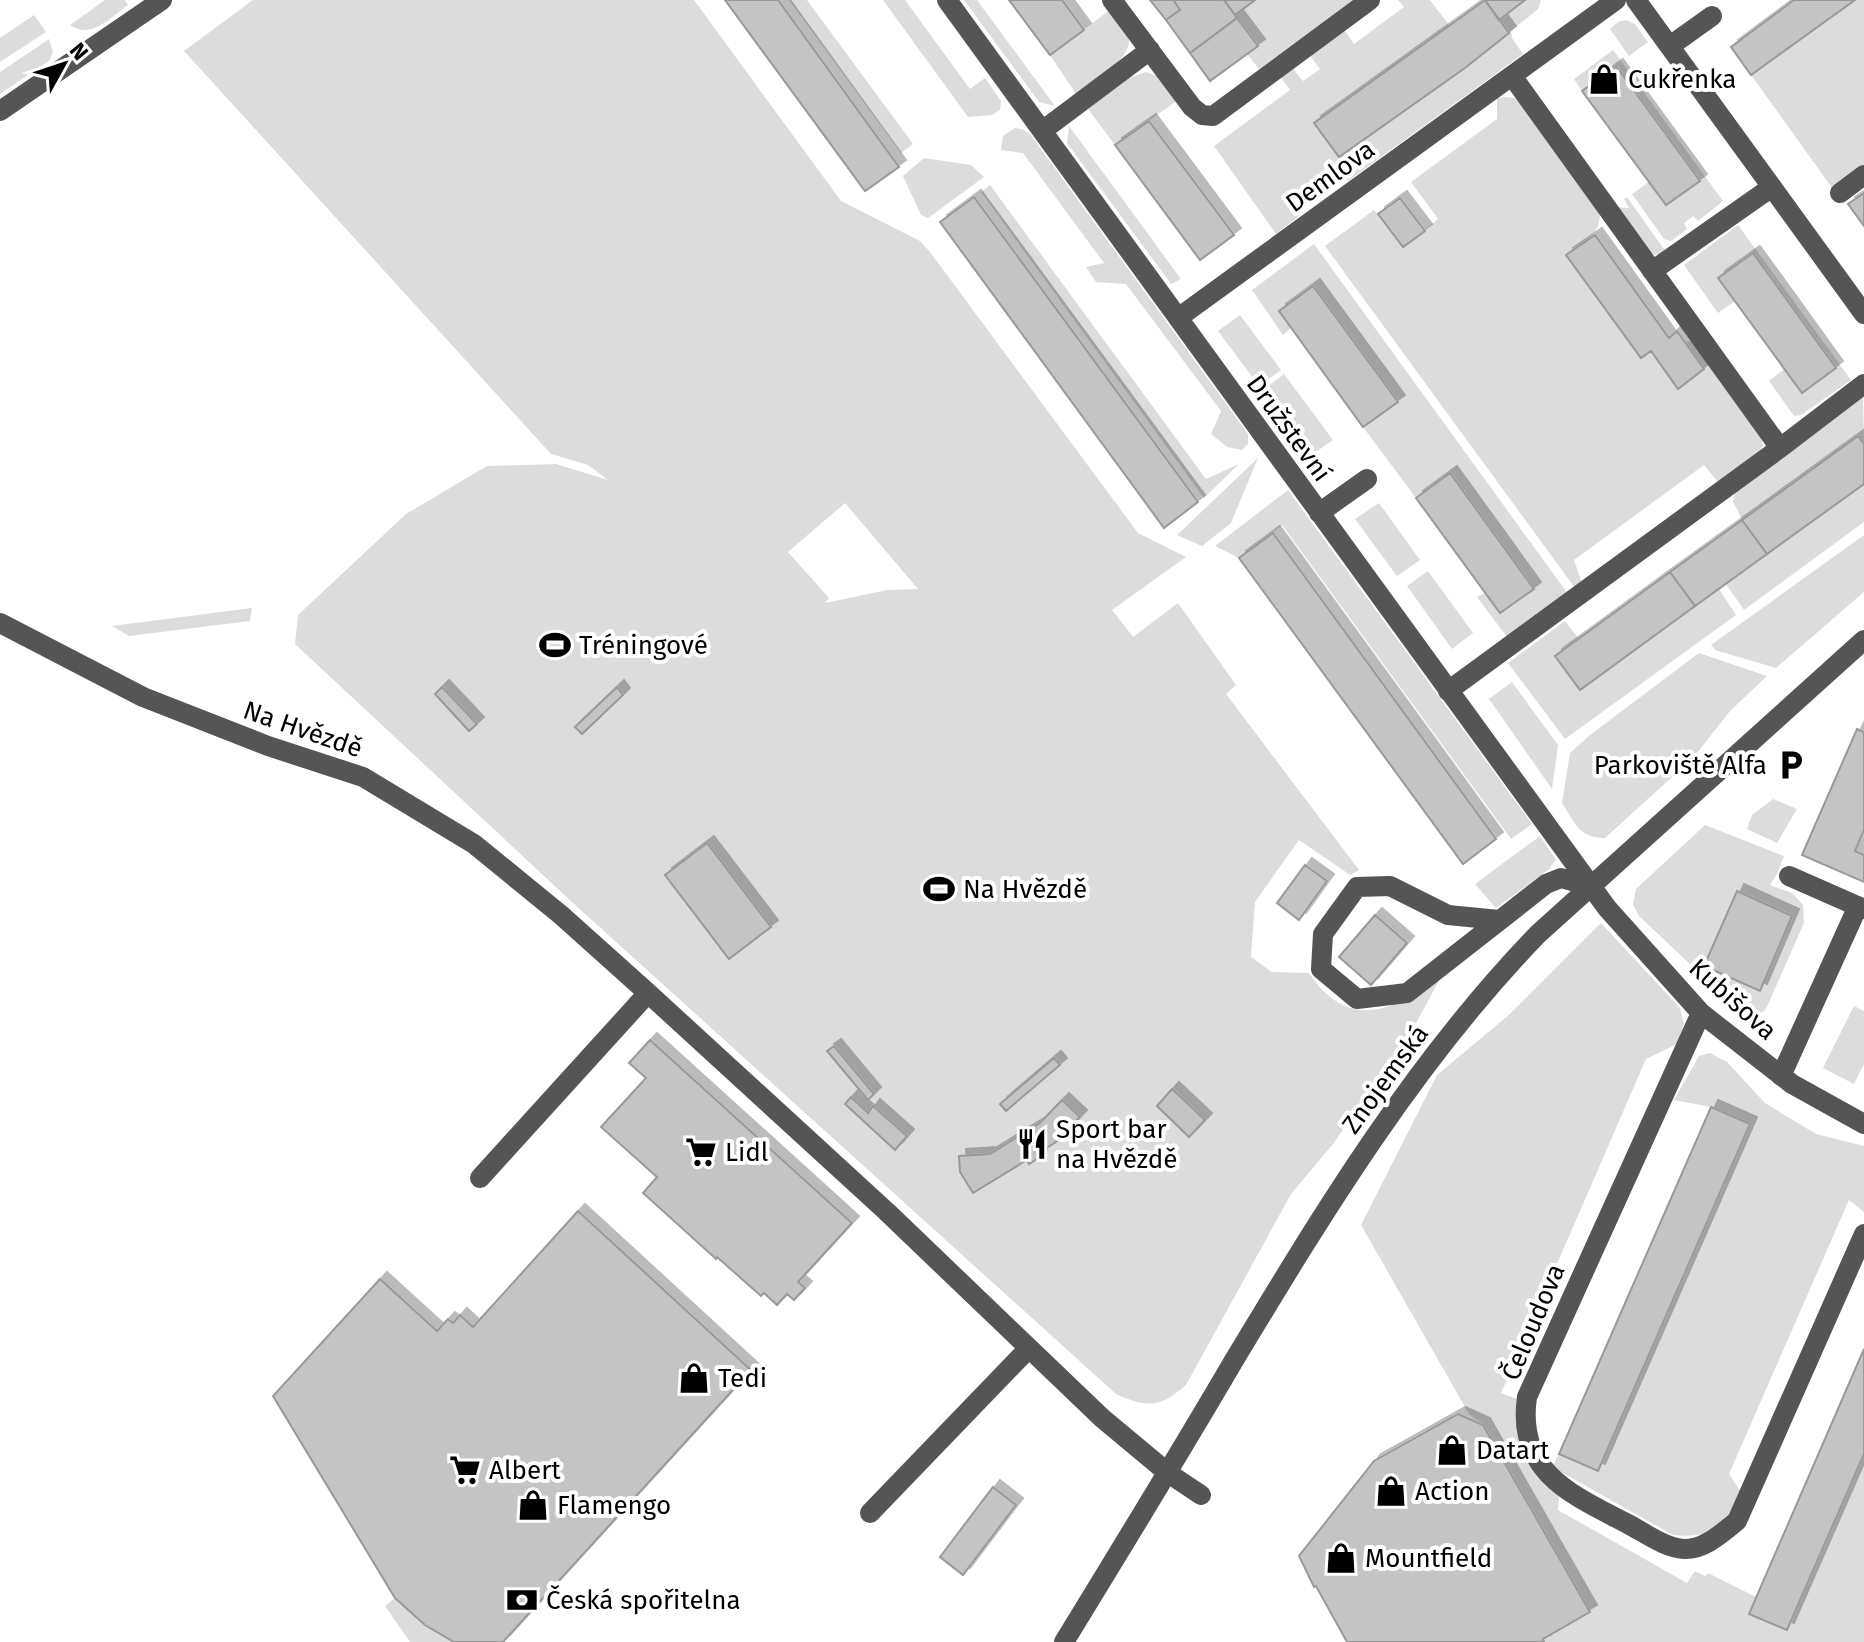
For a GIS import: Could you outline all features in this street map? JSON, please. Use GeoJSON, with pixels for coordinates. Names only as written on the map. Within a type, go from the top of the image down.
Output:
{"type":"FeatureCollection","features":[{"type":"Feature","properties":{"kind":"street"},"geometry":{"type":"LineString","coordinates":[[0,111],[162,0]]}},
{"type":"Feature","properties":{"kind":"street","name":"Družstevní"},"geometry":{"type":"LineString","coordinates":[[947,0],[1589,886]]}},
{"type":"Feature","properties":{"kind":"street"},"geometry":{"type":"LineString","coordinates":[[1112,0],[1192,107],[1202,115],[1213,116],[1370,0]]}},
{"type":"Feature","properties":{"kind":"street","name":"Demlova"},"geometry":{"type":"LineString","coordinates":[[1178,318],[1616,0]]}},
{"type":"Feature","properties":{"kind":"street"},"geometry":{"type":"LineString","coordinates":[[1636,0],[1864,314]]}},
{"type":"Feature","properties":{"kind":"street"},"geometry":{"type":"LineString","coordinates":[[1670,46],[1712,16]]}},
{"type":"Feature","properties":{"kind":"street"},"geometry":{"type":"LineString","coordinates":[[1042,131],[1150,50]]}},
{"type":"Feature","properties":{"kind":"street"},"geometry":{"type":"LineString","coordinates":[[1512,76],[1780,448]]}},
{"type":"Feature","properties":{"kind":"street"},"geometry":{"type":"LineString","coordinates":[[1840,193],[1864,175]]}},
{"type":"Feature","properties":{"kind":"street"},"geometry":{"type":"LineString","coordinates":[[1652,271],[1772,187]]}},
{"type":"Feature","properties":{"kind":"street"},"geometry":{"type":"LineString","coordinates":[[1448,691],[1864,384]]}},
{"type":"Feature","properties":{"kind":"street"},"geometry":{"type":"LineString","coordinates":[[1319,513],[1367,479]]}},
{"type":"Feature","properties":{"kind":"street","name":"Na Hvězdě"},"geometry":{"type":"LineString","coordinates":[[0,623],[143,697],[268,746],[363,777],[474,844],[561,915],[648,993],[886,1211],[1102,1418],[1168,1473],[1201,1495]]}},
{"type":"Feature","properties":{"kind":"street","name":"Znojemská"},"geometry":{"type":"LineString","coordinates":[[1064,1642],[1295,1258],[1434,1052],[1503,970],[1589,886],[1864,640]]}},
{"type":"Feature","properties":{"kind":"street"},"geometry":{"type":"LineString","coordinates":[[1781,1076],[1861,907],[1789,876]]}},
{"type":"Feature","properties":{"kind":"street"},"geometry":{"type":"LineString","coordinates":[[1499,920],[1448,915],[1390,886],[1357,887],[1323,934],[1321,969],[1357,999],[1407,993],[1546,884],[1561,878],[1589,886]]}},
{"type":"Feature","properties":{"kind":"street","name":"Kubišova"},"geometry":{"type":"LineString","coordinates":[[1589,886],[1701,1013],[1781,1076],[1864,1124]]}},
{"type":"Feature","properties":{"kind":"street"},"geometry":{"type":"LineString","coordinates":[[480,1178],[648,993]]}},
{"type":"Feature","properties":{"kind":"street","name":"Čeloudova"},"geometry":{"type":"LineString","coordinates":[[1701,1013],[1527,1397],[1525,1416],[1531,1446],[1541,1467],[1567,1491],[1664,1543],[1685,1549],[1711,1542],[1737,1521],[1864,1234]]}},
{"type":"Feature","properties":{"kind":"street"},"geometry":{"type":"LineString","coordinates":[[870,1513],[1029,1348]]}},
{"type":"Feature","properties":{"kind":"shaded area"},"geometry":{"type":"Polygon","coordinates":[[[105,0],[125,0],[128,5],[93,28],[78,29],[70,25],[105,0]]]}},
{"type":"Feature","properties":{"kind":"shaded area","name":"Na Hvězdě"},"geometry":{"type":"Polygon","coordinates":[[[253,0],[694,0],[841,201],[920,241],[1138,533],[1186,557],[1112,610],[1133,637],[1178,603],[1236,685],[1226,694],[1359,870],[1350,875],[1299,840],[1255,902],[1251,957],[1272,972],[1309,973],[1324,992],[1356,1009],[1372,1010],[1389,1006],[1441,977],[1415,1025],[1333,1144],[1291,1194],[1186,1385],[1177,1393],[1153,1403],[1136,1402],[1116,1394],[573,903],[295,644],[298,615],[406,514],[487,466],[556,464],[608,480],[588,465],[551,454],[184,51],[253,0]],[[845,503],[788,552],[829,598],[825,603],[887,590],[918,589],[845,503]]]}},
{"type":"Feature","properties":{"kind":"shaded area"},"geometry":{"type":"Polygon","coordinates":[[[789,0],[807,0],[913,144],[901,153],[789,0]]]}},
{"type":"Feature","properties":{"kind":"shaded area"},"geometry":{"type":"Polygon","coordinates":[[[883,0],[905,0],[970,89],[985,78],[1001,101],[1000,110],[992,115],[968,117],[883,0]]]}},
{"type":"Feature","properties":{"kind":"shaded area"},"geometry":{"type":"Polygon","coordinates":[[[964,0],[977,0],[1055,106],[1039,102],[964,0]]]}},
{"type":"Feature","properties":{"kind":"shaded area"},"geometry":{"type":"Polygon","coordinates":[[[1255,0],[1356,0],[1259,69],[1247,54],[1257,46],[1235,15],[1255,0]]]}},
{"type":"Feature","properties":{"kind":"shaded area"},"geometry":{"type":"Polygon","coordinates":[[[1398,0],[1430,0],[1449,25],[1314,123],[1339,157],[1509,33],[1499,20],[1525,0],[1541,0],[1538,9],[1511,31],[1523,54],[1348,181],[1337,167],[1289,201],[1299,216],[1276,234],[1214,146],[1290,90],[1279,75],[1291,66],[1303,81],[1320,69],[1308,53],[1343,28],[1354,44],[1404,7],[1398,0]]]}},
{"type":"Feature","properties":{"kind":"shaded area"},"geometry":{"type":"Polygon","coordinates":[[[1856,0],[1864,0],[1864,167],[1833,189],[1751,75],[1856,0]]]}},
{"type":"Feature","properties":{"kind":"shaded area"},"geometry":{"type":"Polygon","coordinates":[[[1111,9],[1128,36],[1129,44],[1111,69],[1076,94],[1050,55],[1111,9]]]}},
{"type":"Feature","properties":{"kind":"shaded area"},"geometry":{"type":"Polygon","coordinates":[[[34,15],[46,32],[0,62],[0,38],[34,15]]]}},
{"type":"Feature","properties":{"kind":"shaded area"},"geometry":{"type":"Polygon","coordinates":[[[1626,20],[1635,24],[1648,42],[1629,56],[1610,29],[1626,20]]]}},
{"type":"Feature","properties":{"kind":"shaded area"},"geometry":{"type":"Polygon","coordinates":[[[49,39],[53,52],[49,61],[0,94],[0,72],[49,39]]]}},
{"type":"Feature","properties":{"kind":"shaded area"},"geometry":{"type":"Polygon","coordinates":[[[1613,50],[1723,201],[1698,221],[1693,216],[1684,223],[1687,229],[1671,241],[1664,239],[1632,194],[1649,182],[1666,205],[1700,181],[1616,66],[1582,91],[1574,79],[1613,50]]]}},
{"type":"Feature","properties":{"kind":"shaded area"},"geometry":{"type":"Polygon","coordinates":[[[1146,72],[1157,76],[1178,100],[1115,145],[1088,109],[1129,78],[1146,72]]]}},
{"type":"Feature","properties":{"kind":"shaded area"},"geometry":{"type":"Polygon","coordinates":[[[1497,98],[1515,98],[1521,103],[1600,214],[1594,233],[1567,256],[1641,358],[1651,351],[1678,388],[1704,369],[1684,342],[1693,341],[1760,431],[1763,446],[1754,458],[1719,483],[1704,465],[1574,560],[1582,583],[1575,588],[1325,246],[1374,210],[1403,247],[1438,219],[1411,182],[1497,119],[1497,98]]]}},
{"type":"Feature","properties":{"kind":"shaded area"},"geometry":{"type":"Polygon","coordinates":[[[1069,126],[1181,279],[1171,284],[1067,143],[1069,126]]]}},
{"type":"Feature","properties":{"kind":"shaded area"},"geometry":{"type":"Polygon","coordinates":[[[1015,128],[1030,134],[1248,434],[1248,444],[1242,450],[1227,447],[1211,434],[1221,411],[1126,284],[1096,282],[1086,267],[1104,263],[1023,153],[1001,150],[1003,136],[1015,128]]]}},
{"type":"Feature","properties":{"kind":"shaded area"},"geometry":{"type":"Polygon","coordinates":[[[924,158],[971,165],[984,177],[928,218],[921,215],[903,176],[924,158]]]}},
{"type":"Feature","properties":{"kind":"shaded area"},"geometry":{"type":"Polygon","coordinates":[[[990,185],[1206,479],[1239,464],[1204,498],[981,192],[990,185]]]}},
{"type":"Feature","properties":{"kind":"shaded area"},"geometry":{"type":"Polygon","coordinates":[[[1627,197],[1666,252],[1655,255],[1646,251],[1614,207],[1629,208],[1624,199],[1627,197]]]}},
{"type":"Feature","properties":{"kind":"shaded area"},"geometry":{"type":"Polygon","coordinates":[[[1738,225],[1851,380],[1801,415],[1794,416],[1769,381],[1784,369],[1802,393],[1836,368],[1753,253],[1719,278],[1735,301],[1718,313],[1684,265],[1738,225]]]}},
{"type":"Feature","properties":{"kind":"shaded area"},"geometry":{"type":"Polygon","coordinates":[[[1314,244],[1568,594],[1507,637],[1477,597],[1485,593],[1500,613],[1534,588],[1450,474],[1416,498],[1363,427],[1397,401],[1313,287],[1279,311],[1291,328],[1283,335],[1252,290],[1314,244]]]}},
{"type":"Feature","properties":{"kind":"shaded area"},"geometry":{"type":"Polygon","coordinates":[[[1240,315],[1281,370],[1259,386],[1218,331],[1240,315]]]}},
{"type":"Feature","properties":{"kind":"shaded area"},"geometry":{"type":"Polygon","coordinates":[[[1284,374],[1333,440],[1310,456],[1262,391],[1284,374]]]}},
{"type":"Feature","properties":{"kind":"shaded area"},"geometry":{"type":"Polygon","coordinates":[[[1863,396],[1864,444],[1857,436],[1742,520],[1733,501],[1735,492],[1863,396]]]}},
{"type":"Feature","properties":{"kind":"shaded area"},"geometry":{"type":"Polygon","coordinates":[[[1258,458],[1231,523],[1202,546],[1177,535],[1258,458]]]}},
{"type":"Feature","properties":{"kind":"shaded area"},"geometry":{"type":"Polygon","coordinates":[[[1864,484],[1864,522],[1744,610],[1726,584],[1864,484]]]}},
{"type":"Feature","properties":{"kind":"shaded area"},"geometry":{"type":"Polygon","coordinates":[[[1288,490],[1532,824],[1511,839],[1282,525],[1239,558],[1215,546],[1288,490]]]}},
{"type":"Feature","properties":{"kind":"shaded area"},"geometry":{"type":"Polygon","coordinates":[[[1379,503],[1420,560],[1397,576],[1355,519],[1379,503]]]}},
{"type":"Feature","properties":{"kind":"shaded area"},"geometry":{"type":"Polygon","coordinates":[[[1864,535],[1864,592],[1776,668],[1715,650],[1711,645],[1864,535]]]}},
{"type":"Feature","properties":{"kind":"shaded area"},"geometry":{"type":"Polygon","coordinates":[[[1428,571],[1473,633],[1452,649],[1407,586],[1428,571]]]}},
{"type":"Feature","properties":{"kind":"shaded area"},"geometry":{"type":"Polygon","coordinates":[[[1719,589],[1736,615],[1565,739],[1508,663],[1565,621],[1579,639],[1555,656],[1580,690],[1719,589]]]}},
{"type":"Feature","properties":{"kind":"shaded area"},"geometry":{"type":"Polygon","coordinates":[[[252,608],[250,621],[129,636],[112,626],[252,608]]]}},
{"type":"Feature","properties":{"kind":"shaded area"},"geometry":{"type":"Polygon","coordinates":[[[1699,653],[1767,676],[1730,711],[1693,758],[1605,838],[1583,832],[1562,803],[1570,753],[1699,653]]]}},
{"type":"Feature","properties":{"kind":"shaded area"},"geometry":{"type":"Polygon","coordinates":[[[1512,682],[1558,745],[1552,789],[1489,699],[1512,682]]]}},
{"type":"Feature","properties":{"kind":"shaded area"},"geometry":{"type":"Polygon","coordinates":[[[1773,799],[1797,809],[1777,843],[1747,829],[1752,815],[1773,799]]]}},
{"type":"Feature","properties":{"kind":"shaded area"},"geometry":{"type":"Polygon","coordinates":[[[1705,825],[1784,856],[1770,885],[1792,893],[1803,905],[1804,923],[1766,1009],[1755,1018],[1743,1014],[1639,916],[1633,904],[1636,889],[1705,825]],[[1737,892],[1704,966],[1760,990],[1792,916],[1737,892]]]}},
{"type":"Feature","properties":{"kind":"shaded area"},"geometry":{"type":"Polygon","coordinates":[[[1540,836],[1556,860],[1549,869],[1496,908],[1475,884],[1540,836]]]}},
{"type":"Feature","properties":{"kind":"shaded area"},"geometry":{"type":"Polygon","coordinates":[[[1601,923],[1680,1008],[1684,1024],[1677,1044],[1646,1059],[1501,1393],[1522,1401],[1547,1480],[1545,1485],[1554,1490],[1560,1488],[1558,1510],[1687,1583],[1695,1571],[1705,1576],[1708,1573],[1756,1597],[1749,1614],[1786,1630],[1864,1454],[1864,1642],[1544,1642],[1543,1639],[1590,1611],[1484,1425],[1469,1414],[1361,1225],[1437,1075],[1510,1014],[1601,923]]]}},
{"type":"Feature","properties":{"kind":"shaded area"},"geometry":{"type":"Polygon","coordinates":[[[1854,1006],[1864,1011],[1864,1064],[1854,1084],[1823,1068],[1854,1006]]]}},
{"type":"Feature","properties":{"kind":"shaded area"},"geometry":{"type":"Polygon","coordinates":[[[1710,1053],[1727,1062],[1765,1103],[1816,1134],[1864,1146],[1864,1212],[1849,1200],[1729,1474],[1743,1495],[1737,1506],[1716,1529],[1685,1536],[1673,1535],[1552,1467],[1559,1454],[1598,1470],[1749,1124],[1711,1107],[1674,1100],[1699,1056],[1710,1053]]]}},
{"type":"Feature","properties":{"kind":"shaded area"},"geometry":{"type":"Polygon","coordinates":[[[395,1598],[425,1625],[454,1642],[410,1642],[385,1606],[395,1598]]]}},
{"type":"Feature","properties":{"kind":"building"},"geometry":{"type":"Polygon","coordinates":[[[725,0],[778,0],[899,167],[865,191],[725,0]]]}},
{"type":"Feature","properties":{"kind":"building"},"geometry":{"type":"Polygon","coordinates":[[[1009,0],[1062,0],[1084,30],[1050,55],[1009,0]]]}},
{"type":"Feature","properties":{"kind":"building"},"geometry":{"type":"Polygon","coordinates":[[[1150,0],[1175,0],[1180,10],[1166,20],[1150,0]]]}},
{"type":"Feature","properties":{"kind":"building"},"geometry":{"type":"Polygon","coordinates":[[[1175,0],[1224,0],[1237,18],[1190,53],[1166,20],[1180,10],[1175,0]]]}},
{"type":"Feature","properties":{"kind":"building"},"geometry":{"type":"Polygon","coordinates":[[[1224,0],[1255,0],[1235,15],[1224,0]]]}},
{"type":"Feature","properties":{"kind":"building"},"geometry":{"type":"Polygon","coordinates":[[[1485,0],[1509,33],[1339,157],[1314,123],[1485,0]]]}},
{"type":"Feature","properties":{"kind":"building"},"geometry":{"type":"Polygon","coordinates":[[[1485,0],[1525,0],[1499,20],[1485,0]]]}},
{"type":"Feature","properties":{"kind":"building"},"geometry":{"type":"Polygon","coordinates":[[[1794,0],[1855,0],[1751,75],[1731,47],[1794,0]]]}},
{"type":"Feature","properties":{"kind":"building"},"geometry":{"type":"Polygon","coordinates":[[[1237,18],[1258,46],[1210,81],[1190,53],[1237,18]]]}},
{"type":"Feature","properties":{"kind":"building"},"geometry":{"type":"Polygon","coordinates":[[[1616,66],[1700,181],[1666,205],[1582,91],[1616,66]]]}},
{"type":"Feature","properties":{"kind":"building"},"geometry":{"type":"Polygon","coordinates":[[[1149,121],[1234,235],[1200,260],[1115,145],[1149,121]]]}},
{"type":"Feature","properties":{"kind":"building"},"geometry":{"type":"Polygon","coordinates":[[[1864,193],[1864,226],[1848,204],[1864,193]]]}},
{"type":"Feature","properties":{"kind":"building"},"geometry":{"type":"Polygon","coordinates":[[[974,197],[1198,502],[1164,528],[940,222],[974,197]]]}},
{"type":"Feature","properties":{"kind":"building"},"geometry":{"type":"Polygon","coordinates":[[[1400,198],[1425,231],[1403,247],[1378,214],[1400,198]]]}},
{"type":"Feature","properties":{"kind":"building"},"geometry":{"type":"Polygon","coordinates":[[[1595,235],[1669,338],[1677,331],[1704,369],[1678,389],[1651,351],[1641,358],[1566,255],[1595,235]]]}},
{"type":"Feature","properties":{"kind":"building"},"geometry":{"type":"Polygon","coordinates":[[[1753,253],[1836,368],[1802,393],[1718,278],[1753,253]]]}},
{"type":"Feature","properties":{"kind":"building"},"geometry":{"type":"Polygon","coordinates":[[[1313,286],[1398,402],[1363,427],[1279,311],[1313,286]]]}},
{"type":"Feature","properties":{"kind":"building"},"geometry":{"type":"Polygon","coordinates":[[[1858,436],[1864,444],[1864,484],[1767,554],[1742,520],[1858,436]]]}},
{"type":"Feature","properties":{"kind":"building"},"geometry":{"type":"Polygon","coordinates":[[[1450,473],[1534,589],[1500,613],[1416,498],[1450,473]]]}},
{"type":"Feature","properties":{"kind":"building"},"geometry":{"type":"Polygon","coordinates":[[[1742,520],[1767,554],[1695,606],[1670,572],[1742,520]]]}},
{"type":"Feature","properties":{"kind":"building"},"geometry":{"type":"Polygon","coordinates":[[[1273,533],[1496,839],[1463,864],[1239,558],[1273,533]]]}},
{"type":"Feature","properties":{"kind":"building"},"geometry":{"type":"Polygon","coordinates":[[[1670,572],[1695,606],[1580,690],[1555,656],[1670,572]]]}},
{"type":"Feature","properties":{"kind":"building"},"geometry":{"type":"Polygon","coordinates":[[[442,687],[477,724],[469,731],[435,694],[442,687]]]}},
{"type":"Feature","properties":{"kind":"building"},"geometry":{"type":"Polygon","coordinates":[[[617,687],[623,695],[582,734],[575,727],[617,687]]]}},
{"type":"Feature","properties":{"kind":"building"},"geometry":{"type":"Polygon","coordinates":[[[1857,729],[1864,732],[1864,830],[1855,851],[1864,855],[1864,882],[1802,855],[1857,729]]]}},
{"type":"Feature","properties":{"kind":"building"},"geometry":{"type":"Polygon","coordinates":[[[707,843],[771,927],[729,959],[665,875],[707,843]]]}},
{"type":"Feature","properties":{"kind":"building"},"geometry":{"type":"Polygon","coordinates":[[[1305,865],[1327,881],[1299,920],[1277,903],[1305,865]]]}},
{"type":"Feature","properties":{"kind":"building"},"geometry":{"type":"Polygon","coordinates":[[[1737,891],[1792,916],[1760,991],[1704,966],[1737,891]]]}},
{"type":"Feature","properties":{"kind":"building"},"geometry":{"type":"Polygon","coordinates":[[[1375,915],[1407,943],[1371,985],[1339,957],[1375,915]]]}},
{"type":"Feature","properties":{"kind":"building","name":"Lidl"},"geometry":{"type":"Polygon","coordinates":[[[650,1040],[852,1223],[798,1282],[805,1288],[794,1300],[787,1294],[777,1305],[764,1293],[761,1296],[716,1259],[643,1193],[657,1177],[601,1127],[646,1078],[629,1063],[650,1040]]]}},
{"type":"Feature","properties":{"kind":"building"},"geometry":{"type":"Polygon","coordinates":[[[834,1046],[874,1094],[868,1100],[827,1051],[834,1046]]]}},
{"type":"Feature","properties":{"kind":"building"},"geometry":{"type":"Polygon","coordinates":[[[1054,1058],[1060,1065],[1006,1111],[1000,1104],[1054,1058]]]}},
{"type":"Feature","properties":{"kind":"building"},"geometry":{"type":"Polygon","coordinates":[[[1172,1089],[1205,1120],[1189,1137],[1157,1106],[1172,1089]]]}},
{"type":"Feature","properties":{"kind":"building"},"geometry":{"type":"Polygon","coordinates":[[[851,1097],[868,1113],[873,1106],[907,1136],[895,1150],[845,1104],[851,1097]]]}},
{"type":"Feature","properties":{"kind":"building"},"geometry":{"type":"Polygon","coordinates":[[[1062,1100],[1080,1117],[1056,1142],[1037,1154],[1040,1157],[1029,1164],[1027,1160],[973,1193],[960,1172],[959,1156],[990,1154],[1040,1123],[1062,1100]]]}},
{"type":"Feature","properties":{"kind":"building"},"geometry":{"type":"Polygon","coordinates":[[[1711,1107],[1750,1124],[1598,1471],[1559,1454],[1711,1107]]]}},
{"type":"Feature","properties":{"kind":"building"},"geometry":{"type":"Polygon","coordinates":[[[578,1211],[751,1370],[503,1642],[454,1642],[425,1625],[395,1598],[273,1396],[380,1279],[437,1331],[448,1319],[453,1323],[460,1315],[473,1327],[578,1211]]]}},
{"type":"Feature","properties":{"kind":"building"},"geometry":{"type":"Polygon","coordinates":[[[1864,1349],[1864,1454],[1787,1630],[1749,1614],[1864,1349]]]}},
{"type":"Feature","properties":{"kind":"building"},"geometry":{"type":"Polygon","coordinates":[[[1458,1414],[1483,1425],[1590,1612],[1543,1639],[1544,1642],[1347,1642],[1299,1556],[1374,1461],[1458,1414]]]}},
{"type":"Feature","properties":{"kind":"building"},"geometry":{"type":"Polygon","coordinates":[[[993,1487],[1016,1505],[963,1575],[940,1557],[993,1487]]]}},
{"type":"Feature","properties":{"kind":"place","name":"Cukřenka"},"geometry":{"type":"Point","coordinates":[1604,79]}},
{"type":"Feature","properties":{"kind":"place","name":"Tréningové"},"geometry":{"type":"Point","coordinates":[555,645]}},
{"type":"Feature","properties":{"kind":"place","name":"Parkoviště Alfa"},"geometry":{"type":"Point","coordinates":[1791,765]}},
{"type":"Feature","properties":{"kind":"place","name":"Na Hvězdě"},"geometry":{"type":"Point","coordinates":[939,889]}},
{"type":"Feature","properties":{"kind":"place","name":"Sport bar na Hvězdě"},"geometry":{"type":"Point","coordinates":[1032,1144]}},
{"type":"Feature","properties":{"kind":"place","name":"Lidl"},"geometry":{"type":"Point","coordinates":[701,1152]}},
{"type":"Feature","properties":{"kind":"place","name":"Tedi"},"geometry":{"type":"Point","coordinates":[694,1378]}},
{"type":"Feature","properties":{"kind":"place","name":"Datart"},"geometry":{"type":"Point","coordinates":[1452,1450]}},
{"type":"Feature","properties":{"kind":"place","name":"Albert"},"geometry":{"type":"Point","coordinates":[465,1470]}},
{"type":"Feature","properties":{"kind":"place","name":"Action"},"geometry":{"type":"Point","coordinates":[1391,1491]}},
{"type":"Feature","properties":{"kind":"place","name":"Flamengo"},"geometry":{"type":"Point","coordinates":[533,1505]}},
{"type":"Feature","properties":{"kind":"place","name":"Mountfield"},"geometry":{"type":"Point","coordinates":[1341,1558]}},
{"type":"Feature","properties":{"kind":"place","name":"Česká spořitelna"},"geometry":{"type":"Point","coordinates":[522,1600]}}]}
